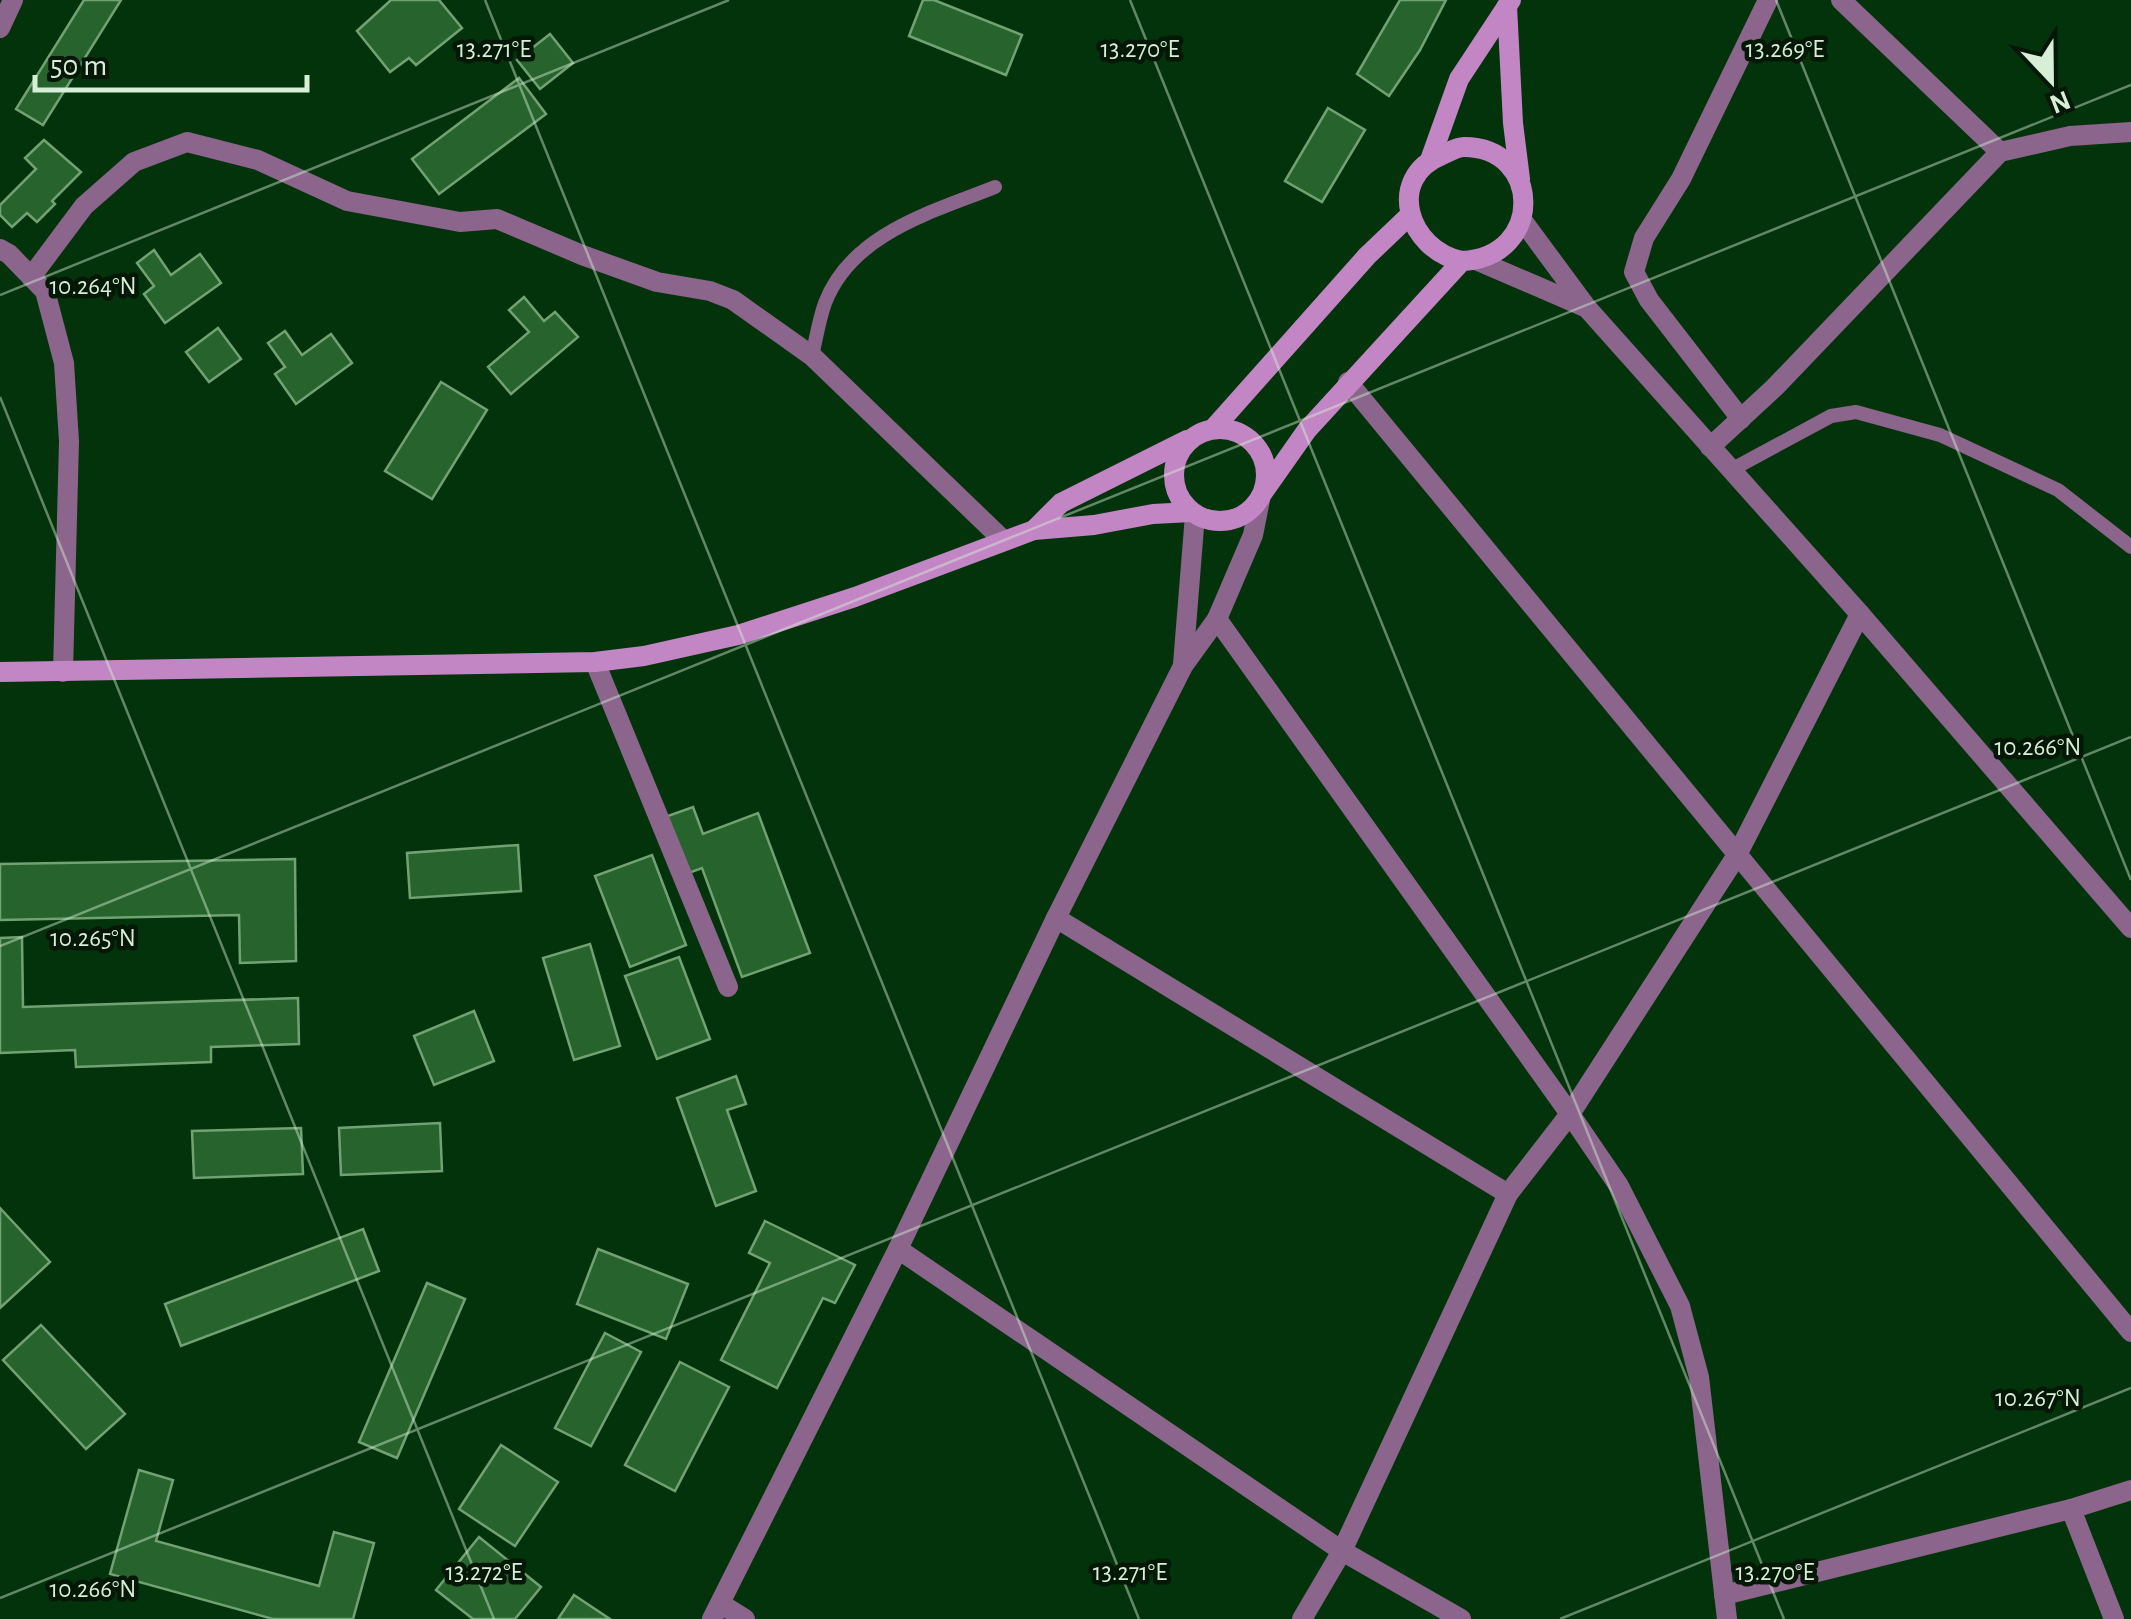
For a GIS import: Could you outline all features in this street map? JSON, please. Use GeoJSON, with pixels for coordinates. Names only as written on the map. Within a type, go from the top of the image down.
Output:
{"type":"FeatureCollection","features":[{"type":"Feature","properties":{"kind":"main road"},"geometry":{"type":"LineString","coordinates":[[1509,3],[1513,122],[1525,200],[1522,220],[1512,239],[1496,253],[1469,261],[1448,258],[1423,242],[1410,216],[1412,185],[1430,160],[1459,79],[1509,3]]}},
{"type":"Feature","properties":{"kind":"main road"},"geometry":{"type":"LineString","coordinates":[[1430,160],[1462,147],[1496,154],[1520,180]]}},
{"type":"Feature","properties":{"kind":"main road"},"geometry":{"type":"LineString","coordinates":[[1193,514],[1177,494],[1173,471],[1181,450],[1206,432],[1367,256],[1410,216]]}},
{"type":"Feature","properties":{"kind":"main road"},"geometry":{"type":"LineString","coordinates":[[0,672],[595,662],[644,656],[738,635],[855,597],[1034,530],[1109,523],[1152,514],[1193,514],[1219,522],[1242,517],[1262,496],[1306,430],[1348,382],[1469,261]]}},
{"type":"Feature","properties":{"kind":"main road"},"geometry":{"type":"LineString","coordinates":[[1034,530],[1061,503],[1206,432],[1244,436],[1256,446],[1267,476],[1262,496]]}},
{"type":"Feature","properties":{"kind":"street"},"geometry":{"type":"LineString","coordinates":[[1742,418],[1649,300],[1634,272],[1644,238],[1681,179],[1768,0]]}},
{"type":"Feature","properties":{"kind":"street"},"geometry":{"type":"LineString","coordinates":[[1841,0],[2000,152]]}},
{"type":"Feature","properties":{"kind":"street"},"geometry":{"type":"LineString","coordinates":[[0,28],[8,1]]}},
{"type":"Feature","properties":{"kind":"street"},"geometry":{"type":"LineString","coordinates":[[1710,447],[1875,285],[2000,152],[2070,136],[2131,132]]}},
{"type":"Feature","properties":{"kind":"street"},"geometry":{"type":"LineString","coordinates":[[31,278],[84,206],[134,162],[187,142],[258,160],[347,201],[460,222],[497,219],[582,256],[657,282],[710,291],[733,300],[812,356],[1002,539]]}},
{"type":"Feature","properties":{"kind":"street"},"geometry":{"type":"LineString","coordinates":[[1522,220],[1587,308],[1860,614],[2131,928]]}},
{"type":"Feature","properties":{"kind":"street"},"geometry":{"type":"LineString","coordinates":[[0,249],[45,291],[64,363],[70,441],[63,672]]}},
{"type":"Feature","properties":{"kind":"street"},"geometry":{"type":"LineString","coordinates":[[1469,261],[1587,308]]}},
{"type":"Feature","properties":{"kind":"street"},"geometry":{"type":"LineString","coordinates":[[1348,382],[2131,1332]]}},
{"type":"Feature","properties":{"kind":"street"},"geometry":{"type":"LineString","coordinates":[[745,1619],[716,1611],[1183,666],[1217,620],[1253,535],[1262,496]]}},
{"type":"Feature","properties":{"kind":"street"},"geometry":{"type":"LineString","coordinates":[[1183,666],[1193,514]]}},
{"type":"Feature","properties":{"kind":"street"},"geometry":{"type":"LineString","coordinates":[[1302,1619],[1342,1551],[1508,1194],[1570,1114],[1737,855],[1860,614]]}},
{"type":"Feature","properties":{"kind":"street"},"geometry":{"type":"LineString","coordinates":[[1217,620],[1619,1186],[1680,1306],[1699,1376],[1727,1619]]}},
{"type":"Feature","properties":{"kind":"street"},"geometry":{"type":"LineString","coordinates":[[595,662],[728,988]]}},
{"type":"Feature","properties":{"kind":"street"},"geometry":{"type":"LineString","coordinates":[[1056,918],[1508,1194]]}},
{"type":"Feature","properties":{"kind":"street"},"geometry":{"type":"LineString","coordinates":[[898,1249],[1342,1551],[1461,1619]]}},
{"type":"Feature","properties":{"kind":"street"},"geometry":{"type":"LineString","coordinates":[[1724,1595],[2071,1509],[2131,1490]]}},
{"type":"Feature","properties":{"kind":"street"},"geometry":{"type":"LineString","coordinates":[[2071,1509],[2114,1619]]}},
{"type":"Feature","properties":{"kind":"lane"},"geometry":{"type":"LineString","coordinates":[[812,356],[826,300],[851,262],[895,227],[996,187]]}},
{"type":"Feature","properties":{"kind":"lane"},"geometry":{"type":"LineString","coordinates":[[1730,470],[1831,416],[1856,412],[1940,436],[2058,490],[2131,547]]}},
{"type":"Feature","properties":{"kind":"building"},"geometry":{"type":"Polygon","coordinates":[[[84,0],[121,0],[43,125],[16,109],[84,0]]]}},
{"type":"Feature","properties":{"kind":"building"},"geometry":{"type":"Polygon","coordinates":[[[391,0],[439,0],[462,28],[416,65],[409,58],[390,72],[357,31],[391,0]]]}},
{"type":"Feature","properties":{"kind":"building"},"geometry":{"type":"Polygon","coordinates":[[[923,0],[934,0],[1022,35],[1006,75],[909,36],[923,0]]]}},
{"type":"Feature","properties":{"kind":"building"},"geometry":{"type":"Polygon","coordinates":[[[1400,0],[1446,0],[1420,50],[1389,96],[1357,74],[1400,0]]]}},
{"type":"Feature","properties":{"kind":"building"},"geometry":{"type":"Polygon","coordinates":[[[550,34],[573,63],[540,89],[517,60],[550,34]]]}},
{"type":"Feature","properties":{"kind":"building"},"geometry":{"type":"Polygon","coordinates":[[[519,78],[546,114],[439,194],[412,159],[519,78]]]}},
{"type":"Feature","properties":{"kind":"building"},"geometry":{"type":"Polygon","coordinates":[[[1328,108],[1365,130],[1322,202],[1285,181],[1328,108]]]}},
{"type":"Feature","properties":{"kind":"building"},"geometry":{"type":"Polygon","coordinates":[[[44,140],[81,172],[37,222],[27,213],[12,227],[0,215],[0,205],[36,169],[25,158],[44,140]]]}},
{"type":"Feature","properties":{"kind":"building"},"geometry":{"type":"Polygon","coordinates":[[[154,250],[171,275],[200,254],[221,283],[165,323],[144,294],[154,286],[137,263],[154,250]]]}},
{"type":"Feature","properties":{"kind":"building"},"geometry":{"type":"Polygon","coordinates":[[[524,297],[544,321],[555,312],[578,337],[511,394],[488,367],[529,332],[509,310],[524,297]]]}},
{"type":"Feature","properties":{"kind":"building"},"geometry":{"type":"Polygon","coordinates":[[[218,328],[241,359],[209,382],[186,352],[218,328]]]}},
{"type":"Feature","properties":{"kind":"building"},"geometry":{"type":"Polygon","coordinates":[[[285,331],[302,355],[331,334],[352,363],[296,404],[275,374],[285,367],[268,343],[285,331]]]}},
{"type":"Feature","properties":{"kind":"building"},"geometry":{"type":"Polygon","coordinates":[[[441,382],[487,410],[432,499],[385,471],[441,382]]]}},
{"type":"Feature","properties":{"kind":"building"},"geometry":{"type":"Polygon","coordinates":[[[693,807],[703,834],[758,813],[810,953],[742,977],[702,868],[686,874],[665,817],[693,807]]]}},
{"type":"Feature","properties":{"kind":"building"},"geometry":{"type":"Polygon","coordinates":[[[518,845],[521,891],[410,898],[407,853],[518,845]]]}},
{"type":"Feature","properties":{"kind":"building"},"geometry":{"type":"Polygon","coordinates":[[[652,855],[686,945],[630,967],[595,876],[652,855]]]}},
{"type":"Feature","properties":{"kind":"building"},"geometry":{"type":"Polygon","coordinates":[[[295,859],[296,961],[240,963],[239,915],[0,920],[0,864],[295,859]]]}},
{"type":"Feature","properties":{"kind":"building"},"geometry":{"type":"Polygon","coordinates":[[[22,937],[23,1007],[298,998],[299,1044],[211,1047],[211,1062],[76,1067],[75,1050],[0,1053],[0,938],[22,937]]]}},
{"type":"Feature","properties":{"kind":"building"},"geometry":{"type":"Polygon","coordinates":[[[590,944],[620,1046],[574,1060],[543,958],[590,944]]]}},
{"type":"Feature","properties":{"kind":"building"},"geometry":{"type":"Polygon","coordinates":[[[679,957],[710,1039],[657,1059],[625,976],[679,957]]]}},
{"type":"Feature","properties":{"kind":"building"},"geometry":{"type":"Polygon","coordinates":[[[474,1011],[494,1061],[434,1085],[414,1036],[474,1011]]]}},
{"type":"Feature","properties":{"kind":"building"},"geometry":{"type":"Polygon","coordinates":[[[736,1076],[746,1104],[727,1110],[756,1191],[716,1206],[677,1098],[736,1076]]]}},
{"type":"Feature","properties":{"kind":"building"},"geometry":{"type":"Polygon","coordinates":[[[440,1123],[442,1171],[341,1175],[339,1128],[440,1123]]]}},
{"type":"Feature","properties":{"kind":"building"},"geometry":{"type":"Polygon","coordinates":[[[301,1128],[303,1174],[194,1178],[192,1131],[301,1128]]]}},
{"type":"Feature","properties":{"kind":"building"},"geometry":{"type":"Polygon","coordinates":[[[0,1208],[50,1262],[0,1308],[0,1208]]]}},
{"type":"Feature","properties":{"kind":"building"},"geometry":{"type":"Polygon","coordinates":[[[765,1221],[855,1265],[835,1303],[823,1298],[777,1388],[721,1360],[770,1263],[749,1253],[765,1221]]]}},
{"type":"Feature","properties":{"kind":"building"},"geometry":{"type":"Polygon","coordinates":[[[363,1229],[379,1271],[181,1346],[165,1304],[363,1229]]]}},
{"type":"Feature","properties":{"kind":"building"},"geometry":{"type":"Polygon","coordinates":[[[598,1249],[688,1284],[666,1339],[577,1304],[598,1249]]]}},
{"type":"Feature","properties":{"kind":"building"},"geometry":{"type":"Polygon","coordinates":[[[427,1283],[465,1299],[397,1458],[359,1442],[427,1283]]]}},
{"type":"Feature","properties":{"kind":"building"},"geometry":{"type":"Polygon","coordinates":[[[41,1325],[125,1414],[86,1449],[3,1360],[41,1325]]]}},
{"type":"Feature","properties":{"kind":"building"},"geometry":{"type":"Polygon","coordinates":[[[605,1333],[641,1352],[591,1446],[555,1428],[605,1333]]]}},
{"type":"Feature","properties":{"kind":"building"},"geometry":{"type":"Polygon","coordinates":[[[680,1362],[729,1387],[675,1491],[625,1465],[680,1362]]]}},
{"type":"Feature","properties":{"kind":"building"},"geometry":{"type":"Polygon","coordinates":[[[501,1445],[558,1482],[515,1546],[459,1509],[501,1445]]]}},
{"type":"Feature","properties":{"kind":"building"},"geometry":{"type":"Polygon","coordinates":[[[139,1470],[173,1480],[156,1541],[319,1586],[334,1532],[374,1543],[353,1619],[273,1619],[110,1574],[139,1470]]]}},
{"type":"Feature","properties":{"kind":"building"},"geometry":{"type":"Polygon","coordinates":[[[479,1537],[541,1587],[515,1619],[473,1619],[436,1590],[479,1537]]]}},
{"type":"Feature","properties":{"kind":"building"},"geometry":{"type":"Polygon","coordinates":[[[574,1595],[610,1619],[558,1619],[574,1595]]]}}]}
